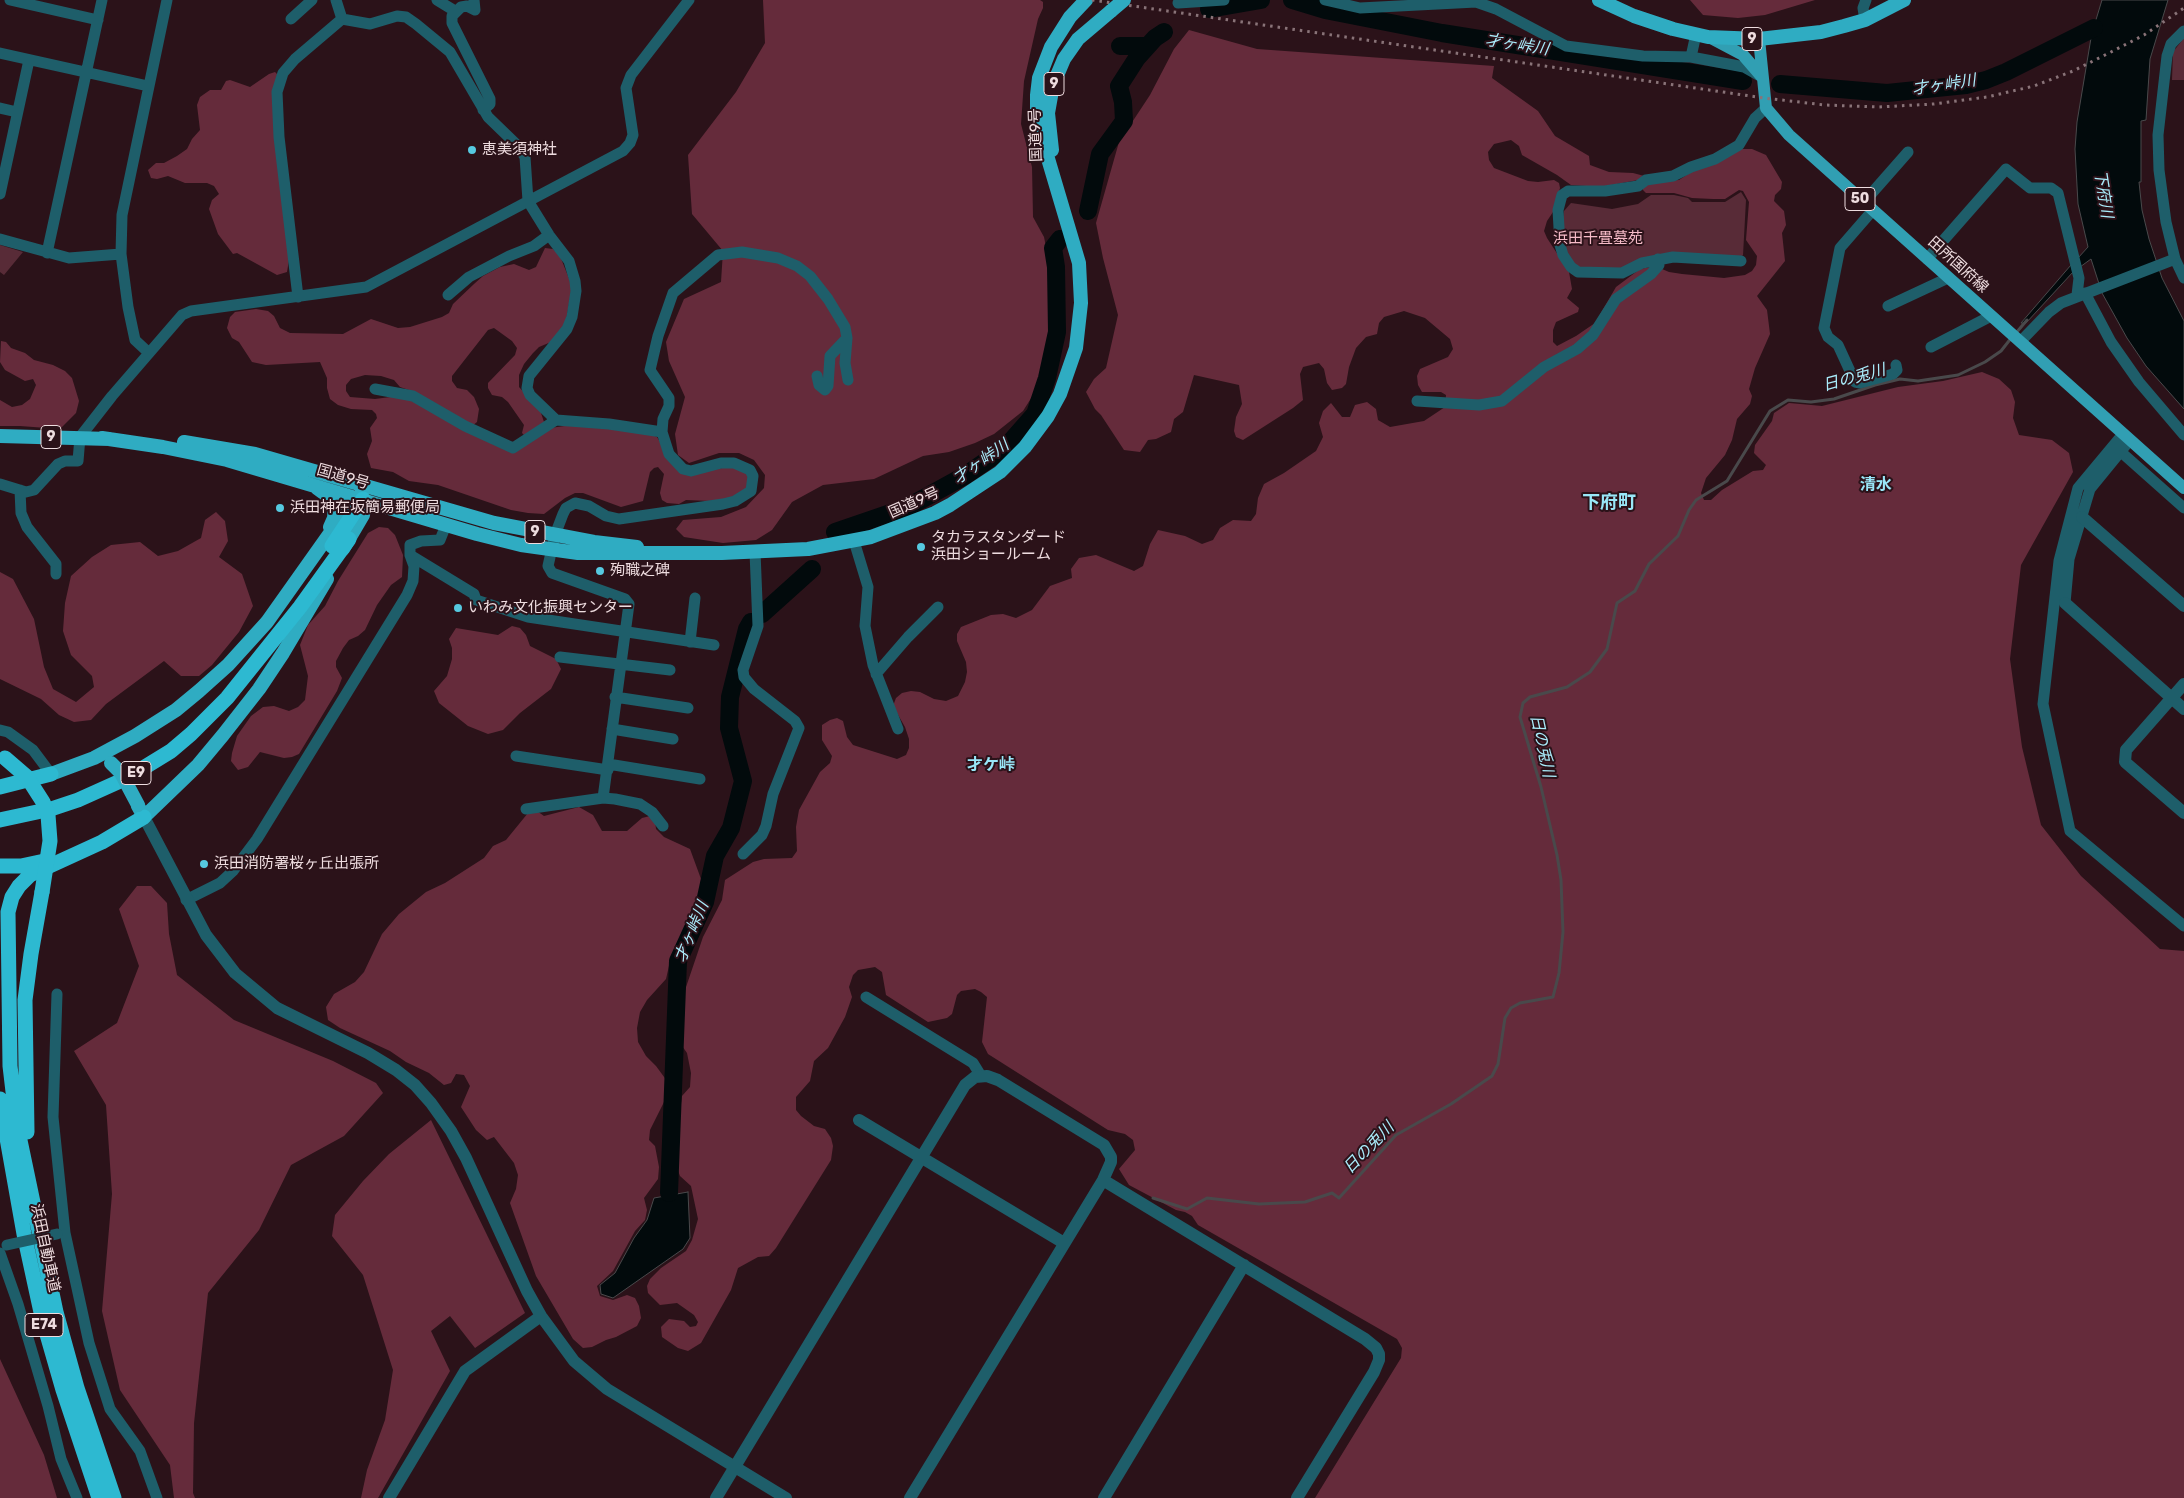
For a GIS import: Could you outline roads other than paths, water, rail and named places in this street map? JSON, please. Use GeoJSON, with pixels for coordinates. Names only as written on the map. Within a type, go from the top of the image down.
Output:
{"type":"FeatureCollection","features":[{"type":"Feature","properties":{"kind":"highway","name":"国道9号"},"geometry":{"type":"LineString","coordinates":[[1054,178],[1048,113],[1053,85],[1071,48],[1091,27],[1124,0]]}},
{"type":"Feature","properties":{"kind":"highway","name":"9"},"geometry":{"type":"LineString","coordinates":[[1599,0],[1634,16],[1673,29],[1702,35],[1759,39],[1821,32],[1865,20],[1904,0]]}},
{"type":"Feature","properties":{"kind":"highway","name":"国道9号"},"geometry":{"type":"LineString","coordinates":[[0,436],[80,437],[205,444],[255,454],[328,475],[366,493],[399,512],[521,545],[551,550],[607,555],[756,552],[808,549],[854,542],[891,531],[935,513],[980,486],[1014,460],[1038,432],[1069,372],[1076,348],[1081,303],[1080,275],[1077,250],[1041,135],[1037,114],[1037,96],[1039,78],[1051,46],[1081,4]]}},
{"type":"Feature","properties":{"kind":"highway","name":"国道9号"},"geometry":{"type":"LineString","coordinates":[[102,438],[203,454],[308,483],[366,493],[555,535],[594,542],[692,553]]}},
{"type":"Feature","properties":{"kind":"highway"},"geometry":{"type":"LineString","coordinates":[[308,483],[328,496],[335,507],[332,524],[315,554]]}},
{"type":"Feature","properties":{"kind":"highway"},"geometry":{"type":"LineString","coordinates":[[358,526],[364,511],[366,493]]}},
{"type":"Feature","properties":{"kind":"highway"},"geometry":{"type":"LineString","coordinates":[[2,788],[51,774],[94,758],[135,736],[176,710],[228,665],[267,622],[315,554],[366,493]]}},
{"type":"Feature","properties":{"kind":"highway","name":"E9"},"geometry":{"type":"LineString","coordinates":[[243,678],[366,493]]}},
{"type":"Feature","properties":{"kind":"highway"},"geometry":{"type":"LineString","coordinates":[[0,866],[21,866],[60,857],[102,842],[198,764],[254,695],[310,609],[349,538],[358,526],[364,519],[375,513],[399,512]]}},
{"type":"Feature","properties":{"kind":"highway","name":"E9"},"geometry":{"type":"LineString","coordinates":[[0,820],[52,809],[103,790],[149,766],[191,734],[210,716],[243,678],[300,607],[349,538]]}},
{"type":"Feature","properties":{"kind":"highway"},"geometry":{"type":"LineString","coordinates":[[2,757],[27,777],[43,802],[48,815],[50,841],[25,1000],[27,1138],[38,1231]]}},
{"type":"Feature","properties":{"kind":"highway"},"geometry":{"type":"LineString","coordinates":[[94,758],[111,763],[122,773],[141,811]]}},
{"type":"Feature","properties":{"kind":"highway","name":"E74"},"geometry":{"type":"LineString","coordinates":[[38,1231],[18,1126],[10,1066],[8,912],[12,897],[19,886],[30,875],[102,842]]}},
{"type":"Feature","properties":{"kind":"highway"},"geometry":{"type":"LineString","coordinates":[[0,1061],[7,1146]]}},
{"type":"Feature","properties":{"kind":"highway"},"geometry":{"type":"LineString","coordinates":[[0,1099],[7,1146]]}},
{"type":"Feature","properties":{"kind":"highway","name":"浜田自動車道"},"geometry":{"type":"LineString","coordinates":[[7,1146],[42,1317],[63,1390],[99,1498]]}},
{"type":"Feature","properties":{"kind":"highway","name":"浜田自動車道"},"geometry":{"type":"LineString","coordinates":[[38,1231],[56,1312],[76,1388],[114,1498]]}},
{"type":"Feature","properties":{"kind":"main road"},"geometry":{"type":"LineString","coordinates":[[1702,35],[1742,55],[1762,77]]}},
{"type":"Feature","properties":{"kind":"main road"},"geometry":{"type":"LineString","coordinates":[[1759,39],[1766,108]]}},
{"type":"Feature","properties":{"kind":"main road","name":"田所国府線"},"geometry":{"type":"LineString","coordinates":[[1766,108],[1789,135],[2184,488]]}},
{"type":"Feature","properties":{"kind":"street"},"geometry":{"type":"LineString","coordinates":[[10,0],[98,20]]}},
{"type":"Feature","properties":{"kind":"street"},"geometry":{"type":"LineString","coordinates":[[48,253],[102,0]]}},
{"type":"Feature","properties":{"kind":"street"},"geometry":{"type":"LineString","coordinates":[[149,353],[135,340],[128,307],[122,254],[122,215],[167,0]]}},
{"type":"Feature","properties":{"kind":"street"},"geometry":{"type":"LineString","coordinates":[[291,19],[312,0]]}},
{"type":"Feature","properties":{"kind":"street"},"geometry":{"type":"LineString","coordinates":[[336,0],[342,19]]}},
{"type":"Feature","properties":{"kind":"street"},"geometry":{"type":"LineString","coordinates":[[437,0],[455,11]]}},
{"type":"Feature","properties":{"kind":"street"},"geometry":{"type":"LineString","coordinates":[[474,0],[475,10],[467,6],[455,11],[452,16],[452,23],[490,99],[490,104],[483,110]]}},
{"type":"Feature","properties":{"kind":"street"},"geometry":{"type":"LineString","coordinates":[[0,484],[26,492],[34,490],[58,464],[65,461],[78,461],[80,437],[173,324],[191,311],[366,287],[623,151],[630,143],[633,127],[626,88],[631,75],[689,0]]}},
{"type":"Feature","properties":{"kind":"street"},"geometry":{"type":"LineString","coordinates":[[1178,3],[1224,0]]}},
{"type":"Feature","properties":{"kind":"street"},"geometry":{"type":"LineString","coordinates":[[1325,0],[1360,8],[1476,2],[1496,9],[1566,46],[1643,56],[1691,57],[1744,67],[1762,77]]}},
{"type":"Feature","properties":{"kind":"street"},"geometry":{"type":"LineString","coordinates":[[1865,20],[1862,8],[1866,0]]}},
{"type":"Feature","properties":{"kind":"street"},"geometry":{"type":"LineString","coordinates":[[342,19],[370,24],[380,23],[398,16],[406,17],[450,52],[483,110],[518,146],[525,157],[528,201],[571,266],[575,281],[575,306],[567,329],[529,376],[527,388],[530,395],[556,420]]}},
{"type":"Feature","properties":{"kind":"street"},"geometry":{"type":"LineString","coordinates":[[298,297],[279,137],[277,92],[283,73],[295,59],[342,19]]}},
{"type":"Feature","properties":{"kind":"street"},"geometry":{"type":"LineString","coordinates":[[2184,31],[2171,44],[2167,56],[2158,136],[2159,170],[2173,260],[2184,278]]}},
{"type":"Feature","properties":{"kind":"street"},"geometry":{"type":"LineString","coordinates":[[1691,57],[1702,35]]}},
{"type":"Feature","properties":{"kind":"street"},"geometry":{"type":"LineString","coordinates":[[0,53],[148,86]]}},
{"type":"Feature","properties":{"kind":"street"},"geometry":{"type":"LineString","coordinates":[[0,194],[29,60]]}},
{"type":"Feature","properties":{"kind":"street"},"geometry":{"type":"LineString","coordinates":[[0,108],[17,112]]}},
{"type":"Feature","properties":{"kind":"street"},"geometry":{"type":"LineString","coordinates":[[1741,261],[1673,257],[1642,263],[1622,273],[1578,272],[1567,261],[1560,245],[1558,210],[1562,195],[1568,191],[1591,192],[1638,186],[1646,180],[1673,176],[1691,167],[1706,163],[1738,145],[1755,118],[1766,108]]}},
{"type":"Feature","properties":{"kind":"street"},"geometry":{"type":"LineString","coordinates":[[1896,365],[1897,370],[1893,374],[1860,384],[1855,382],[1838,345],[1828,337],[1824,328],[1840,248],[1908,152]]}},
{"type":"Feature","properties":{"kind":"street"},"geometry":{"type":"LineString","coordinates":[[1927,259],[2006,169],[2030,188],[2052,188],[2058,193],[2084,293],[2111,342],[2139,382],[2184,435]]}},
{"type":"Feature","properties":{"kind":"street"},"geometry":{"type":"LineString","coordinates":[[448,295],[469,276],[534,246],[549,235]]}},
{"type":"Feature","properties":{"kind":"street"},"geometry":{"type":"LineString","coordinates":[[0,239],[69,258],[122,254]]}},
{"type":"Feature","properties":{"kind":"street"},"geometry":{"type":"LineString","coordinates":[[604,798],[628,604],[625,599],[552,573],[548,566],[551,550],[566,508],[575,503],[589,506],[606,516],[619,519],[723,504],[735,501],[752,491],[753,476],[750,470],[744,466],[734,463],[721,463],[691,471],[682,469],[669,454],[662,432],[663,419],[669,406],[669,398],[650,370],[661,327],[673,293],[718,255],[742,252],[778,258],[802,269],[816,284],[842,319],[847,338],[845,363],[848,380]]}},
{"type":"Feature","properties":{"kind":"street"},"geometry":{"type":"LineString","coordinates":[[1417,401],[1490,405],[1502,401],[1544,367],[1577,349],[1593,335],[1616,299],[1651,274],[1659,265],[1658,260]]}},
{"type":"Feature","properties":{"kind":"street"},"geometry":{"type":"LineString","coordinates":[[2016,338],[2061,303],[2173,260]]}},
{"type":"Feature","properties":{"kind":"street"},"geometry":{"type":"LineString","coordinates":[[1888,306],[1948,278]]}},
{"type":"Feature","properties":{"kind":"street"},"geometry":{"type":"LineString","coordinates":[[1931,347],[1991,316]]}},
{"type":"Feature","properties":{"kind":"street"},"geometry":{"type":"LineString","coordinates":[[817,376],[819,385],[825,390],[828,386],[830,356],[847,338]]}},
{"type":"Feature","properties":{"kind":"street"},"geometry":{"type":"LineString","coordinates":[[375,389],[413,396],[465,426],[513,448],[556,420],[609,424],[662,432]]}},
{"type":"Feature","properties":{"kind":"street"},"geometry":{"type":"LineString","coordinates":[[2127,437],[2121,452],[2090,489],[2069,559],[2065,602],[2184,709]]}},
{"type":"Feature","properties":{"kind":"street"},"geometry":{"type":"LineString","coordinates":[[2127,437],[2078,488],[2059,561],[2043,704],[2070,831],[2184,926]]}},
{"type":"Feature","properties":{"kind":"street"},"geometry":{"type":"LineString","coordinates":[[2121,452],[2184,508]]}},
{"type":"Feature","properties":{"kind":"street"},"geometry":{"type":"LineString","coordinates":[[20,490],[21,513],[27,528],[56,564],[56,574]]}},
{"type":"Feature","properties":{"kind":"street"},"geometry":{"type":"LineString","coordinates":[[2082,517],[2184,606]]}},
{"type":"Feature","properties":{"kind":"street"},"geometry":{"type":"LineString","coordinates":[[186,900],[220,883],[233,871],[257,839],[407,595],[413,581],[414,566],[410,555],[410,545],[421,540],[440,540],[446,525]]}},
{"type":"Feature","properties":{"kind":"street"},"geometry":{"type":"LineString","coordinates":[[854,542],[868,587],[866,626],[876,674],[898,729]]}},
{"type":"Feature","properties":{"kind":"street"},"geometry":{"type":"LineString","coordinates":[[743,854],[762,835],[766,826],[773,794],[799,728],[795,721],[754,689],[744,676],[743,670],[758,626],[756,552]]}},
{"type":"Feature","properties":{"kind":"street"},"geometry":{"type":"LineString","coordinates":[[410,555],[474,594],[476,600],[528,617],[714,645]]}},
{"type":"Feature","properties":{"kind":"street"},"geometry":{"type":"LineString","coordinates":[[690,642],[695,598]]}},
{"type":"Feature","properties":{"kind":"street"},"geometry":{"type":"LineString","coordinates":[[876,674],[908,637],[938,607]]}},
{"type":"Feature","properties":{"kind":"street"},"geometry":{"type":"LineString","coordinates":[[560,657],[670,670]]}},
{"type":"Feature","properties":{"kind":"street"},"geometry":{"type":"LineString","coordinates":[[2184,684],[2126,750],[2126,762],[2184,813]]}},
{"type":"Feature","properties":{"kind":"street"},"geometry":{"type":"LineString","coordinates":[[615,697],[688,708]]}},
{"type":"Feature","properties":{"kind":"street"},"geometry":{"type":"LineString","coordinates":[[612,729],[673,739]]}},
{"type":"Feature","properties":{"kind":"street"},"geometry":{"type":"LineString","coordinates":[[0,730],[8,732],[33,750],[51,774]]}},
{"type":"Feature","properties":{"kind":"street"},"geometry":{"type":"LineString","coordinates":[[516,756],[700,779]]}},
{"type":"Feature","properties":{"kind":"street"},"geometry":{"type":"LineString","coordinates":[[526,809],[604,798],[628,800],[640,804],[652,812],[663,826]]}},
{"type":"Feature","properties":{"kind":"street"},"geometry":{"type":"LineString","coordinates":[[141,811],[186,900],[219,955],[258,994],[277,1008],[368,1053],[396,1070],[415,1085],[431,1103],[451,1131],[466,1158],[541,1316],[574,1361],[607,1389],[786,1498]]}},
{"type":"Feature","properties":{"kind":"street"},"geometry":{"type":"LineString","coordinates":[[57,994],[53,1117],[61,1233],[89,1343],[110,1409],[140,1452],[158,1498]]}},
{"type":"Feature","properties":{"kind":"street"},"geometry":{"type":"LineString","coordinates":[[866,997],[973,1063],[981,1076]]}},
{"type":"Feature","properties":{"kind":"street"},"geometry":{"type":"LineString","coordinates":[[716,1498],[965,1085],[975,1077],[981,1076],[998,1080],[1104,1146],[1111,1156],[1110,1167],[910,1498]]}},
{"type":"Feature","properties":{"kind":"street"},"geometry":{"type":"LineString","coordinates":[[858,1120],[1064,1243]]}},
{"type":"Feature","properties":{"kind":"street"},"geometry":{"type":"LineString","coordinates":[[1103,1180],[1365,1339],[1380,1354],[1374,1372],[1297,1498]]}},
{"type":"Feature","properties":{"kind":"street"},"geometry":{"type":"LineString","coordinates":[[61,1233],[2,1248],[48,1406],[61,1459],[76,1498]]}},
{"type":"Feature","properties":{"kind":"street"},"geometry":{"type":"LineString","coordinates":[[1104,1498],[1244,1265]]}},
{"type":"Feature","properties":{"kind":"street"},"geometry":{"type":"LineString","coordinates":[[389,1498],[465,1371],[541,1316]]}},
{"type":"Feature","properties":{"kind":"water","name":"下府川"},"geometry":{"type":"Polygon","coordinates":[[[2102,0],[2168,0],[2150,59],[2146,120],[2141,121],[2141,182],[2139,182],[2142,210],[2149,239],[2162,278],[2184,321],[2184,409],[2146,366],[2127,338],[2102,293],[2091,259],[2080,267],[2078,258],[2088,247],[2078,204],[2075,149],[2077,122],[2091,38],[2076,45],[2070,35],[2095,23],[2102,0]]]}},
{"type":"Feature","properties":{"kind":"water"},"geometry":{"type":"Polygon","coordinates":[[[2071,265],[2073,272],[2026,323],[2021,323],[2071,265]]]}},
{"type":"Feature","properties":{"kind":"water"},"geometry":{"type":"Polygon","coordinates":[[[688,1192],[690,1238],[683,1249],[613,1298],[601,1294],[600,1285],[615,1273],[634,1238],[647,1220],[654,1198],[688,1192]]]}},
{"type":"Feature","properties":{"kind":"waterway","name":"才ヶ峠川"},"geometry":{"type":"LineString","coordinates":[[1209,9],[1261,0]]}},
{"type":"Feature","properties":{"kind":"waterway","name":"才ヶ峠川"},"geometry":{"type":"LineString","coordinates":[[1292,0],[1325,10],[1442,33],[1743,81]]}},
{"type":"Feature","properties":{"kind":"waterway","name":"才ヶ峠川"},"geometry":{"type":"LineString","coordinates":[[1780,84],[1887,93],[1966,85],[2006,72],[2094,28]]}},
{"type":"Feature","properties":{"kind":"waterway","name":"才ヶ峠川"},"geometry":{"type":"LineString","coordinates":[[1088,211],[1100,154],[1124,121],[1123,102],[1119,86],[1137,58],[1155,38],[1164,32]]}},
{"type":"Feature","properties":{"kind":"waterway"},"geometry":{"type":"LineString","coordinates":[[1120,46],[1148,46]]}},
{"type":"Feature","properties":{"kind":"waterway","name":"才ヶ峠川"},"geometry":{"type":"LineString","coordinates":[[835,532],[908,507],[966,475],[1005,448],[1035,414],[1047,378],[1057,332],[1056,267],[1053,248],[1060,239]]}},
{"type":"Feature","properties":{"kind":"waterway","name":"日の兎川"},"geometry":{"type":"LineString","coordinates":[[2016,333],[2027,320]]}},
{"type":"Feature","properties":{"kind":"waterway","name":"日の兎川"},"geometry":{"type":"LineString","coordinates":[[1153,1198],[1187,1209],[1207,1198],[1259,1204],[1305,1202],[1332,1193],[1339,1198],[1396,1135],[1451,1104],[1492,1076],[1498,1064],[1505,1018],[1511,1008],[1520,1003],[1553,997],[1559,973],[1563,932],[1561,880],[1557,855],[1541,787],[1520,717],[1523,703],[1530,697],[1567,687],[1590,672],[1607,649],[1617,603],[1635,591],[1649,564],[1678,536],[1689,510],[1696,500],[1727,481],[1770,411],[1788,400],[1811,402],[1834,399],[1875,385],[1900,379],[1918,381],[1958,375],[1985,362],[2001,351],[2012,337]]}},
{"type":"Feature","properties":{"kind":"waterway","name":"才ヶ峠川"},"geometry":{"type":"LineString","coordinates":[[762,614],[812,569]]}},
{"type":"Feature","properties":{"kind":"waterway","name":"才ヶ峠川"},"geometry":{"type":"LineString","coordinates":[[669,1193],[678,961],[705,902],[715,856],[731,828],[743,781],[729,728],[730,697],[747,629],[751,622]]}},
{"type":"Feature","properties":{"kind":"railway"},"geometry":{"type":"LineString","coordinates":[[1092,0],[1764,98],[1825,105],[1879,107],[1934,104],[1987,97],[2034,86],[2073,71],[2144,35],[2184,8]]}},
{"type":"Feature","properties":{"kind":"place","name":"恵美須神社"},"geometry":{"type":"Point","coordinates":[472,150]}},
{"type":"Feature","properties":{"kind":"place","name":"浜田神在坂簡易郵便局"},"geometry":{"type":"Point","coordinates":[280,508]}},
{"type":"Feature","properties":{"kind":"place","name":"タカラスタンダード 浜田ショールーム"},"geometry":{"type":"Point","coordinates":[921,547]}},
{"type":"Feature","properties":{"kind":"place","name":"殉職之碑"},"geometry":{"type":"Point","coordinates":[600,571]}},
{"type":"Feature","properties":{"kind":"place","name":"いわみ文化振興センター"},"geometry":{"type":"Point","coordinates":[458,608]}},
{"type":"Feature","properties":{"kind":"place","name":"浜田消防署桜ヶ丘出張所"},"geometry":{"type":"Point","coordinates":[204,864]}},
{"type":"Feature","properties":{"kind":"district","name":"清水"},"geometry":{"type":"Point","coordinates":[1876,485]}},
{"type":"Feature","properties":{"kind":"district","name":"下府町"},"geometry":{"type":"Point","coordinates":[1609,503]}},
{"type":"Feature","properties":{"kind":"district","name":"才ケ峠"},"geometry":{"type":"Point","coordinates":[991,765]}},
{"type":"Feature","properties":{"kind":"park label","name":"浜田千畳墓苑"},"geometry":{"type":"Point","coordinates":[1598,239]}}]}
